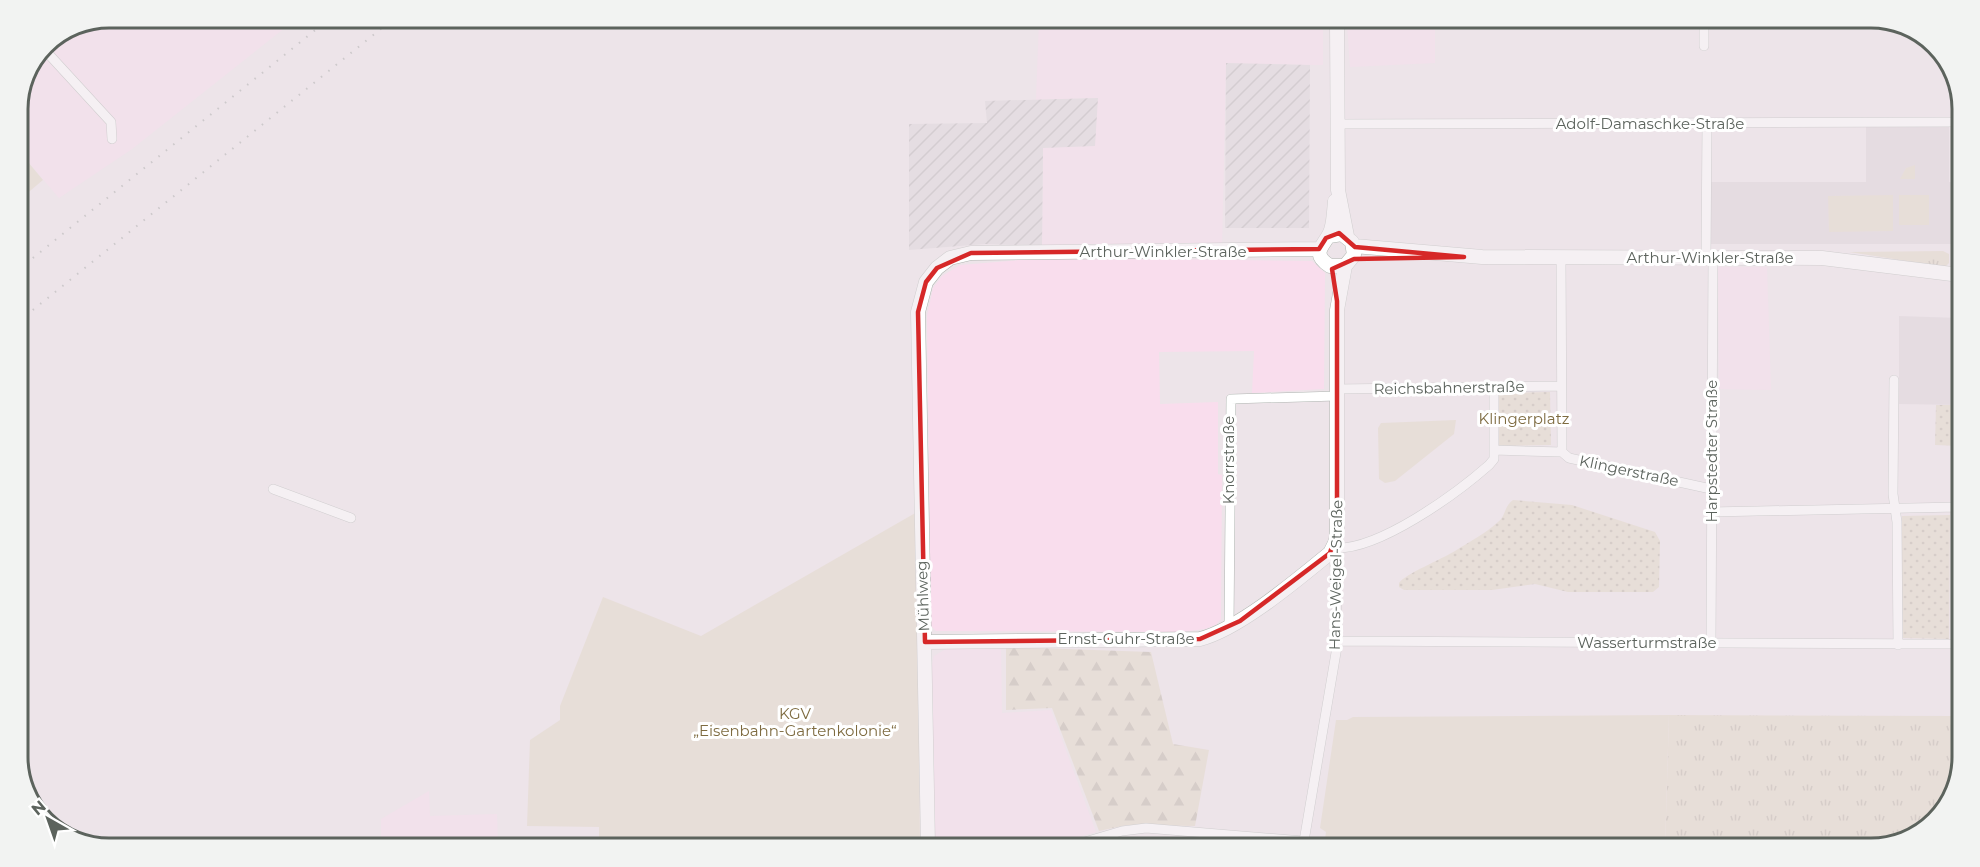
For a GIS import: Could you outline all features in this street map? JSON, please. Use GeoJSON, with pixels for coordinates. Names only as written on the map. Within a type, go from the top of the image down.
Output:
{"type":"FeatureCollection","features":[{"type":"Feature","properties":{"kind":"street","name":"Hans-Weigel-Straße"},"geometry":{"type":"LineString","coordinates":[[1304,838],[1338,641],[1334,548],[1337,530],[1337,301],[1349,252],[1338,190],[1337,28]]}},
{"type":"Feature","properties":{"kind":"street"},"geometry":{"type":"LineString","coordinates":[[1704,28],[1704,46]]}},
{"type":"Feature","properties":{"kind":"street"},"geometry":{"type":"LineString","coordinates":[[50,55],[111,122],[112,139]]}},
{"type":"Feature","properties":{"kind":"street","name":"Adolf-Damaschke-Straße"},"geometry":{"type":"LineString","coordinates":[[1338,124],[1951,122]]}},
{"type":"Feature","properties":{"kind":"street","name":"Harpstedter Straße"},"geometry":{"type":"LineString","coordinates":[[1707,124],[1710,258],[1711,643]]}},
{"type":"Feature","properties":{"kind":"street","name":"Hans-Weigel-Straße"},"geometry":{"type":"LineString","coordinates":[[1329,236],[1338,190]]}},
{"type":"Feature","properties":{"kind":"street"},"geometry":{"type":"LineString","coordinates":[[1339,233],[1349,252],[1336,267],[1328,265],[1322,258],[1320,249],[1329,236],[1339,233]]}},
{"type":"Feature","properties":{"kind":"street","name":"Arthur-Winkler-Straße"},"geometry":{"type":"LineString","coordinates":[[919,347],[920,296],[926,282],[937,268],[950,258],[971,253],[1006,252],[1320,249]]}},
{"type":"Feature","properties":{"kind":"street","name":"Arthur-Winkler-Straße"},"geometry":{"type":"LineString","coordinates":[[1349,252],[1464,257],[1822,258],[1951,273]]}},
{"type":"Feature","properties":{"kind":"street"},"geometry":{"type":"LineString","coordinates":[[1561,258],[1562,452]]}},
{"type":"Feature","properties":{"kind":"street","name":"Hans-Weigel-Straße"},"geometry":{"type":"LineString","coordinates":[[1328,265],[1337,301]]}},
{"type":"Feature","properties":{"kind":"street","name":"Mühlweg"},"geometry":{"type":"LineString","coordinates":[[919,347],[928,838]]}},
{"type":"Feature","properties":{"kind":"street"},"geometry":{"type":"LineString","coordinates":[[1894,380],[1894,509],[1897,522],[1898,645]]}},
{"type":"Feature","properties":{"kind":"street","name":"Reichsbahnerstraße"},"geometry":{"type":"LineString","coordinates":[[1337,393],[1561,387]]}},
{"type":"Feature","properties":{"kind":"street"},"geometry":{"type":"LineString","coordinates":[[1334,548],[1364,544],[1438,505],[1489,465],[1494,459],[1494,388]]}},
{"type":"Feature","properties":{"kind":"street","name":"Knorrstraße"},"geometry":{"type":"LineString","coordinates":[[1229,627],[1231,399],[1337,393]]}},
{"type":"Feature","properties":{"kind":"street","name":"Klingerstraße"},"geometry":{"type":"LineString","coordinates":[[1494,450],[1562,452],[1569,458],[1711,489]]}},
{"type":"Feature","properties":{"kind":"street"},"geometry":{"type":"LineString","coordinates":[[273,489],[351,518]]}},
{"type":"Feature","properties":{"kind":"street"},"geometry":{"type":"LineString","coordinates":[[1711,512],[1952,507]]}},
{"type":"Feature","properties":{"kind":"street","name":"Ernst-Guhr-Straße"},"geometry":{"type":"LineString","coordinates":[[925,642],[1200,639],[1229,627],[1324,558],[1334,548]]}},
{"type":"Feature","properties":{"kind":"street","name":"Wasserturmstraße"},"geometry":{"type":"LineString","coordinates":[[1338,641],[1952,644]]}},
{"type":"Feature","properties":{"kind":"street"},"geometry":{"type":"LineString","coordinates":[[1098,838],[1122,831],[1146,828],[1244,838]]}},
{"type":"Feature","properties":{"kind":"highlighted area"},"geometry":{"type":"Polygon","coordinates":[[[1339,233],[1355,247],[1464,257],[1354,259],[1332,269],[1337,301],[1337,530],[1330,553],[1240,621],[1200,639],[925,642],[918,312],[926,282],[937,268],[971,253],[1319,249],[1326,238],[1339,233]]]}},
{"type":"Feature","properties":{"kind":"shaded area"},"geometry":{"type":"Polygon","coordinates":[[[110,28],[285,28],[132,149],[59,198],[29,163],[29,104],[31,89],[45,60],[69,39],[83,33],[110,28]]]}},
{"type":"Feature","properties":{"kind":"shaded area"},"geometry":{"type":"Polygon","coordinates":[[[1039,28],[1323,28],[1323,65],[1226,64],[1222,247],[1042,246],[1043,147],[1097,98],[1036,100],[1039,28]]]}},
{"type":"Feature","properties":{"kind":"shaded area"},"geometry":{"type":"Polygon","coordinates":[[[1347,28],[1435,28],[1435,63],[1350,67],[1347,28]]]}},
{"type":"Feature","properties":{"kind":"shaded area"},"geometry":{"type":"Polygon","coordinates":[[[1226,63],[1310,65],[1309,228],[1225,228],[1226,63]]]}},
{"type":"Feature","properties":{"kind":"shaded area"},"geometry":{"type":"Polygon","coordinates":[[[1098,98],[1095,146],[1043,148],[1042,246],[985,244],[909,250],[909,124],[987,123],[985,101],[1098,98]]]}},
{"type":"Feature","properties":{"kind":"shaded area"},"geometry":{"type":"Polygon","coordinates":[[[1866,125],[1949,125],[1951,244],[1707,244],[1707,182],[1866,182],[1866,125]]]}},
{"type":"Feature","properties":{"kind":"shaded area"},"geometry":{"type":"Polygon","coordinates":[[[1020,260],[1312,261],[1325,273],[1324,389],[1252,393],[1254,351],[1159,352],[1160,404],[1218,402],[1218,474],[1222,475],[1221,619],[1216,625],[1205,629],[1181,632],[936,631],[931,626],[927,316],[933,288],[942,276],[960,265],[1020,260]]]}},
{"type":"Feature","properties":{"kind":"shaded area"},"geometry":{"type":"Polygon","coordinates":[[[1718,267],[1767,267],[1771,390],[1719,389],[1718,267]]]}},
{"type":"Feature","properties":{"kind":"shaded area"},"geometry":{"type":"Polygon","coordinates":[[[1899,316],[1951,318],[1951,405],[1899,404],[1899,316]]]}},
{"type":"Feature","properties":{"kind":"shaded area"},"geometry":{"type":"Polygon","coordinates":[[[1001,645],[1002,713],[1051,710],[1096,832],[1075,838],[934,838],[931,669],[934,656],[951,646],[1001,645]]]}},
{"type":"Feature","properties":{"kind":"shaded area"},"geometry":{"type":"Polygon","coordinates":[[[429,791],[430,816],[497,814],[498,838],[381,838],[381,819],[429,791]]]}},
{"type":"Feature","properties":{"kind":"green space"},"geometry":{"type":"Polygon","coordinates":[[[29,163],[43,180],[29,192],[29,163]]]}},
{"type":"Feature","properties":{"kind":"green space"},"geometry":{"type":"Polygon","coordinates":[[[1915,165],[1915,179],[1900,179],[1906,168],[1915,165]]]}},
{"type":"Feature","properties":{"kind":"green space"},"geometry":{"type":"Polygon","coordinates":[[[1893,195],[1893,231],[1829,232],[1828,196],[1893,195]]]}},
{"type":"Feature","properties":{"kind":"green space"},"geometry":{"type":"Polygon","coordinates":[[[1899,195],[1929,195],[1929,225],[1899,225],[1899,195]]]}},
{"type":"Feature","properties":{"kind":"green space"},"geometry":{"type":"Polygon","coordinates":[[[1943,251],[1949,254],[1949,263],[1945,267],[1849,252],[1943,251]]]}},
{"type":"Feature","properties":{"kind":"green space","name":"Klingerplatz"},"geometry":{"type":"Polygon","coordinates":[[[1550,392],[1551,445],[1497,446],[1497,393],[1550,392]]]}},
{"type":"Feature","properties":{"kind":"green space"},"geometry":{"type":"Polygon","coordinates":[[[1936,405],[1951,405],[1952,446],[1935,445],[1936,405]]]}},
{"type":"Feature","properties":{"kind":"green space"},"geometry":{"type":"Polygon","coordinates":[[[1456,420],[1454,434],[1395,481],[1385,483],[1379,479],[1378,428],[1381,423],[1456,420]]]}},
{"type":"Feature","properties":{"kind":"green space"},"geometry":{"type":"Polygon","coordinates":[[[1513,500],[1572,505],[1655,532],[1660,541],[1659,587],[1653,592],[1568,592],[1535,584],[1492,590],[1404,590],[1399,587],[1399,583],[1408,575],[1483,534],[1501,520],[1513,500]]]}},
{"type":"Feature","properties":{"kind":"green space","name":"KGV „Eisenbahn-Gartenkolonie“"},"geometry":{"type":"Polygon","coordinates":[[[917,512],[920,838],[599,838],[599,827],[527,826],[530,740],[560,720],[560,706],[603,597],[701,636],[917,512]]]}},
{"type":"Feature","properties":{"kind":"green space"},"geometry":{"type":"Polygon","coordinates":[[[1950,515],[1949,639],[1902,638],[1902,516],[1950,515]]]}},
{"type":"Feature","properties":{"kind":"green space"},"geometry":{"type":"Polygon","coordinates":[[[1006,647],[1151,652],[1173,744],[1209,750],[1195,826],[1127,825],[1099,831],[1052,708],[1006,710],[1006,647]]]}},
{"type":"Feature","properties":{"kind":"green space"},"geometry":{"type":"Polygon","coordinates":[[[1669,715],[1952,716],[1950,773],[1941,798],[1924,818],[1906,830],[1881,838],[1665,838],[1669,715]]]}},
{"type":"Feature","properties":{"kind":"green space"},"geometry":{"type":"Polygon","coordinates":[[[1669,715],[1665,838],[1325,838],[1326,832],[1320,828],[1336,720],[1347,720],[1353,717],[1669,715]]]}},
{"type":"Feature","properties":{"kind":"railway"},"geometry":{"type":"LineString","coordinates":[[29,261],[318,28]]}},
{"type":"Feature","properties":{"kind":"railway"},"geometry":{"type":"LineString","coordinates":[[29,313],[382,28]]}}]}
